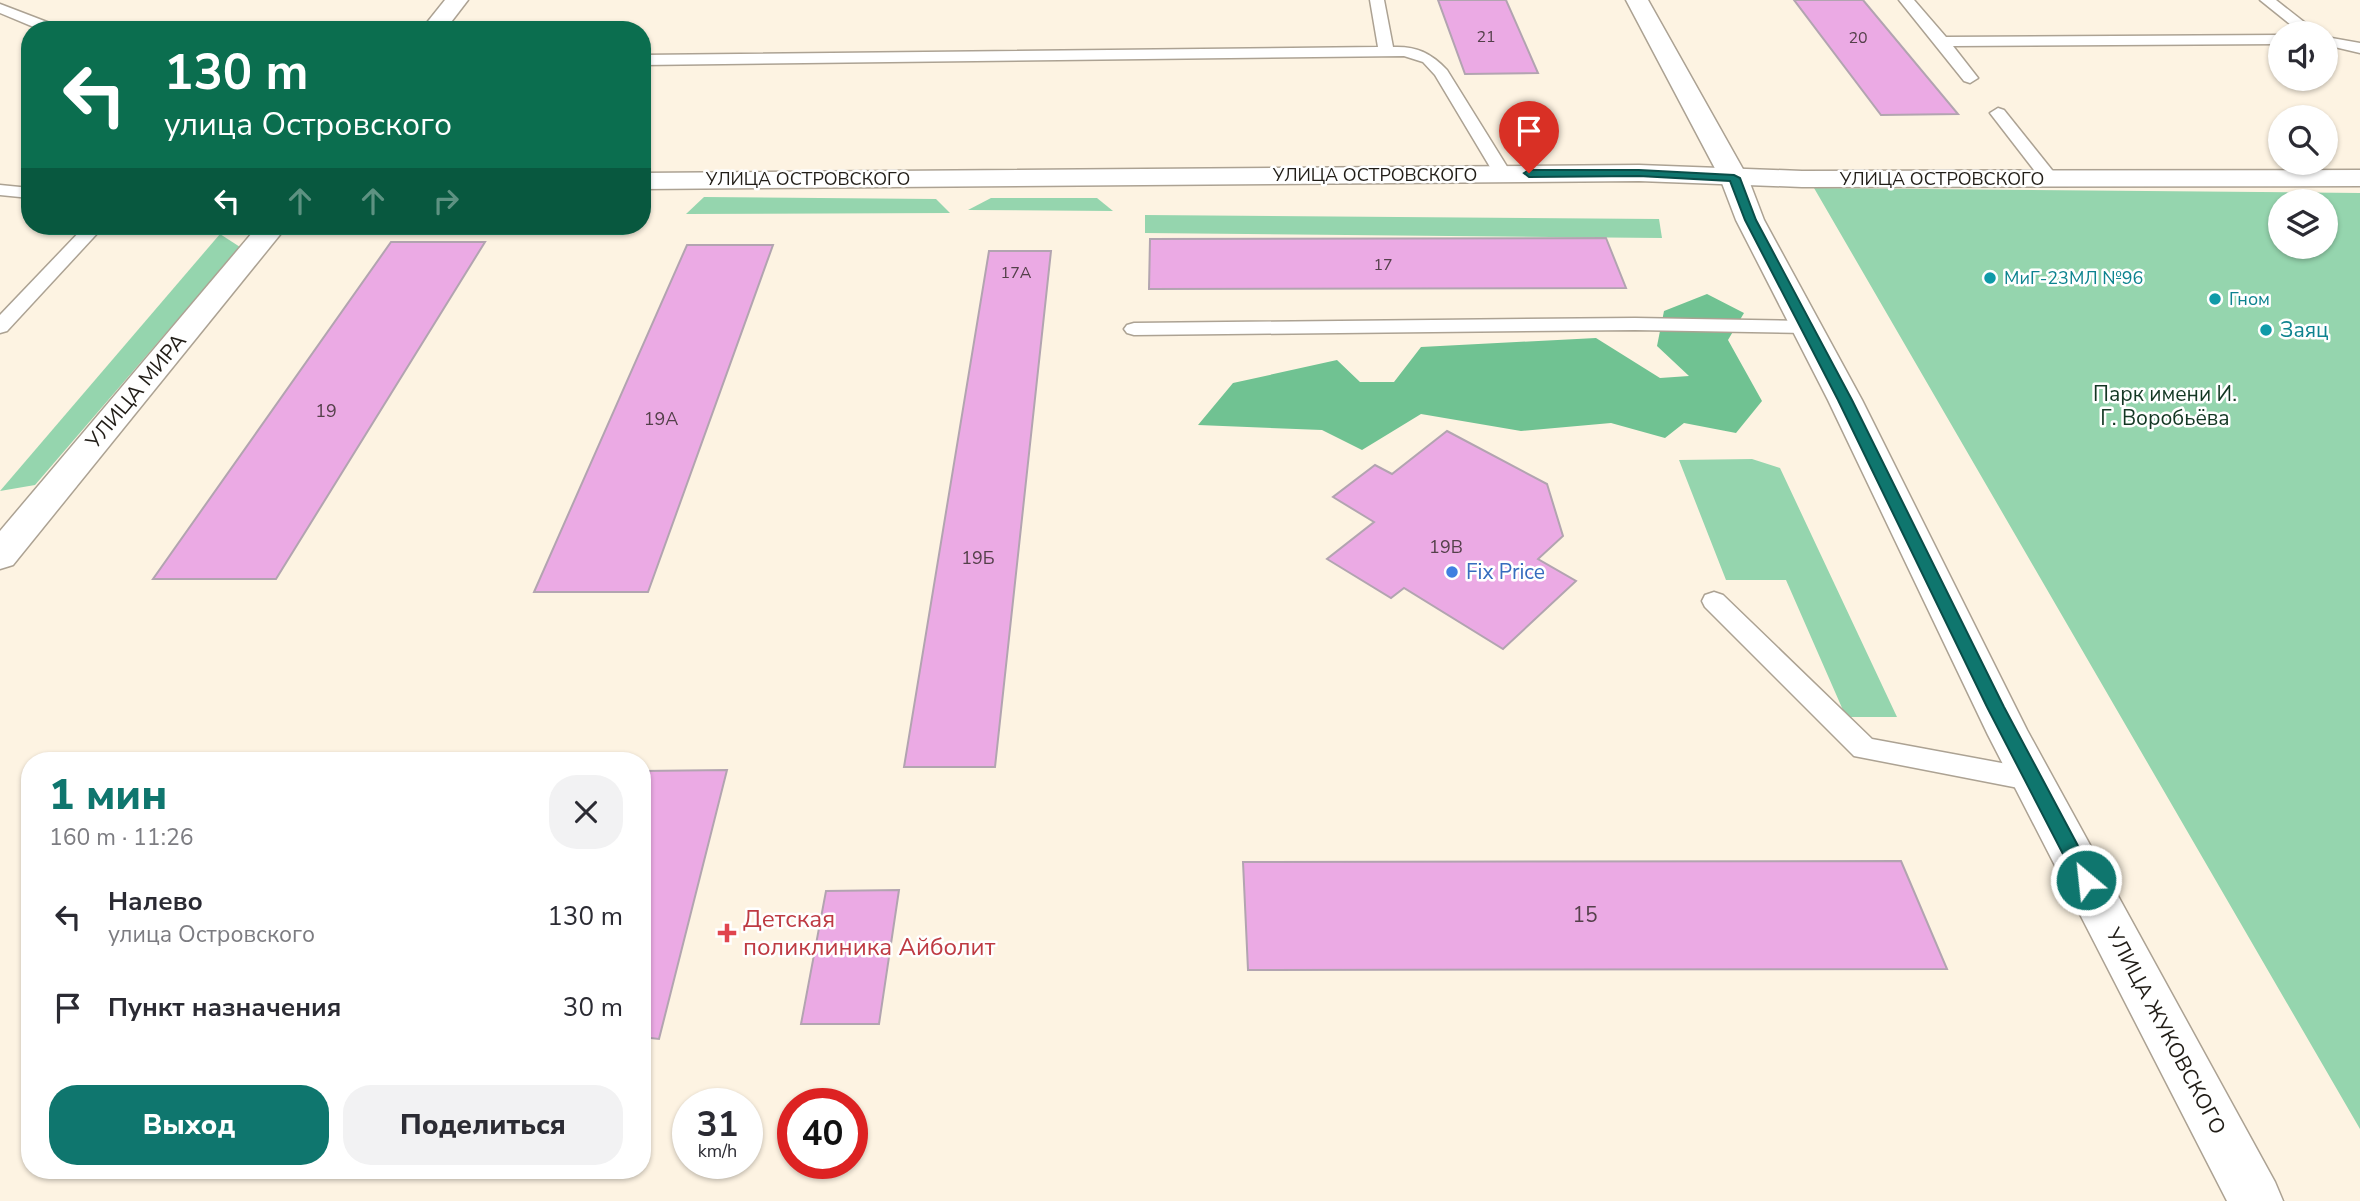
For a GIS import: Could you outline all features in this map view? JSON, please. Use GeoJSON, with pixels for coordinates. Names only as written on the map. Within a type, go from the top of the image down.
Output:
{"type":"FeatureCollection","features":[{"type":"Feature","properties":{"kind":"street"},"geometry":{"type":"LineString","coordinates":[[440,21],[457,0]]}},
{"type":"Feature","properties":{"kind":"street","name":"УЛИЦА ЖУКОВСКОГО"},"geometry":{"type":"LineString","coordinates":[[1637,0],[1734,178],[1751,220],[2005,726],[2256,1201]]}},
{"type":"Feature","properties":{"kind":"street","name":"УЛИЦА ОСТРОВСКОГО"},"geometry":{"type":"LineString","coordinates":[[651,181],[1502,173],[1639,173],[1734,178],[2360,178]]}},
{"type":"Feature","properties":{"kind":"street","name":"УЛИЦА МИРА"},"geometry":{"type":"LineString","coordinates":[[0,556],[266,235]]}},
{"type":"Feature","properties":{"kind":"lane"},"geometry":{"type":"LineString","coordinates":[[1377,0],[1386,51]]}},
{"type":"Feature","properties":{"kind":"lane"},"geometry":{"type":"LineString","coordinates":[[1906,0],[1970,78]]}},
{"type":"Feature","properties":{"kind":"lane"},"geometry":{"type":"LineString","coordinates":[[2267,0],[2294,21]]}},
{"type":"Feature","properties":{"kind":"lane"},"geometry":{"type":"LineString","coordinates":[[0,8],[32,21]]}},
{"type":"Feature","properties":{"kind":"lane"},"geometry":{"type":"LineString","coordinates":[[1942,42],[2268,40]]}},
{"type":"Feature","properties":{"kind":"lane"},"geometry":{"type":"LineString","coordinates":[[2338,43],[2360,48]]}},
{"type":"Feature","properties":{"kind":"lane"},"geometry":{"type":"LineString","coordinates":[[651,60],[1406,51],[1428,59],[1441,73],[1502,173]]}},
{"type":"Feature","properties":{"kind":"lane"},"geometry":{"type":"LineString","coordinates":[[1998,113],[2050,178]]}},
{"type":"Feature","properties":{"kind":"lane"},"geometry":{"type":"LineString","coordinates":[[0,190],[21,192]]}},
{"type":"Feature","properties":{"kind":"lane"},"geometry":{"type":"LineString","coordinates":[[0,327],[87,235]]}},
{"type":"Feature","properties":{"kind":"lane"},"geometry":{"type":"LineString","coordinates":[[1134,329],[1635,324],[1807,327]]}},
{"type":"Feature","properties":{"kind":"lane"},"geometry":{"type":"LineString","coordinates":[[1714,601],[1864,748],[2034,780]]}},
{"type":"Feature","properties":{"kind":"green space","name":"Парк имени И. Г. Воробьёва"},"geometry":{"type":"Polygon","coordinates":[[[1814,188],[2268,192],[2268,259],[2338,259],[2338,193],[2360,193],[2360,1129],[1814,188]]]}},
{"type":"Feature","properties":{"kind":"green space"},"geometry":{"type":"Polygon","coordinates":[[[704,197],[936,199],[950,213],[686,214],[704,197]]]}},
{"type":"Feature","properties":{"kind":"green space"},"geometry":{"type":"Polygon","coordinates":[[[991,198],[1097,198],[1113,211],[968,210],[991,198]]]}},
{"type":"Feature","properties":{"kind":"green space"},"geometry":{"type":"Polygon","coordinates":[[[1145,215],[1659,219],[1662,238],[1145,233],[1145,215]]]}},
{"type":"Feature","properties":{"kind":"green space"},"geometry":{"type":"Polygon","coordinates":[[[219,235],[240,247],[35,485],[0,491],[219,235]]]}},
{"type":"Feature","properties":{"kind":"green space"},"geometry":{"type":"Polygon","coordinates":[[[1707,294],[1744,313],[1728,340],[1762,401],[1736,433],[1684,423],[1665,438],[1611,423],[1521,431],[1421,414],[1362,450],[1322,430],[1198,425],[1233,383],[1337,360],[1360,382],[1394,382],[1421,347],[1596,338],[1660,378],[1689,376],[1657,346],[1664,311],[1707,294]]]}},
{"type":"Feature","properties":{"kind":"green space"},"geometry":{"type":"Polygon","coordinates":[[[1752,459],[1780,468],[1897,717],[1846,717],[1786,580],[1726,580],[1679,460],[1752,459]]]}},
{"type":"Feature","properties":{"kind":"building"},"geometry":{"type":"Polygon","coordinates":[[[1438,0],[1506,0],[1538,73],[1465,74],[1438,0]]]}},
{"type":"Feature","properties":{"kind":"building"},"geometry":{"type":"Polygon","coordinates":[[[1794,0],[1863,0],[1958,114],[1881,115],[1794,0]]]}},
{"type":"Feature","properties":{"kind":"building"},"geometry":{"type":"Polygon","coordinates":[[[1606,238],[1626,288],[1149,289],[1150,239],[1606,238]]]}},
{"type":"Feature","properties":{"kind":"building"},"geometry":{"type":"Polygon","coordinates":[[[391,242],[485,242],[276,579],[153,579],[391,242]]]}},
{"type":"Feature","properties":{"kind":"building"},"geometry":{"type":"Polygon","coordinates":[[[687,245],[773,245],[648,592],[534,592],[687,245]]]}},
{"type":"Feature","properties":{"kind":"building"},"geometry":{"type":"Polygon","coordinates":[[[989,251],[1051,251],[995,767],[904,767],[989,251]]]}},
{"type":"Feature","properties":{"kind":"building"},"geometry":{"type":"Polygon","coordinates":[[[1447,431],[1547,484],[1563,536],[1538,559],[1576,581],[1503,649],[1404,588],[1391,598],[1327,559],[1374,522],[1333,497],[1375,465],[1392,474],[1447,431]]]}},
{"type":"Feature","properties":{"kind":"building"},"geometry":{"type":"Polygon","coordinates":[[[727,770],[659,1039],[651,1038],[651,771],[727,770]]]}},
{"type":"Feature","properties":{"kind":"building"},"geometry":{"type":"Polygon","coordinates":[[[1901,861],[1947,969],[1248,970],[1243,862],[1901,861]]]}},
{"type":"Feature","properties":{"kind":"building"},"geometry":{"type":"Polygon","coordinates":[[[899,890],[879,1024],[801,1024],[826,891],[899,890]]]}},
{"type":"Feature","properties":{"kind":"place","name":"МиГ-23МЛ №96"},"geometry":{"type":"Point","coordinates":[1990,278]}},
{"type":"Feature","properties":{"kind":"place","name":"Гном"},"geometry":{"type":"Point","coordinates":[2215,299]}},
{"type":"Feature","properties":{"kind":"place","name":"Заяц"},"geometry":{"type":"Point","coordinates":[2266,330]}},
{"type":"Feature","properties":{"kind":"place","name":"Fix Price"},"geometry":{"type":"Point","coordinates":[1452,572]}},
{"type":"Feature","properties":{"kind":"place","name":"Детская поликлиника Айболит"},"geometry":{"type":"Point","coordinates":[727,933]}},
{"type":"Feature","properties":{"kind":"route"},"geometry":{"type":"LineString","coordinates":[[1529,173],[1639,173],[1734,178],[1751,220],[1845,400],[1995,707],[2086,880]]}}]}
